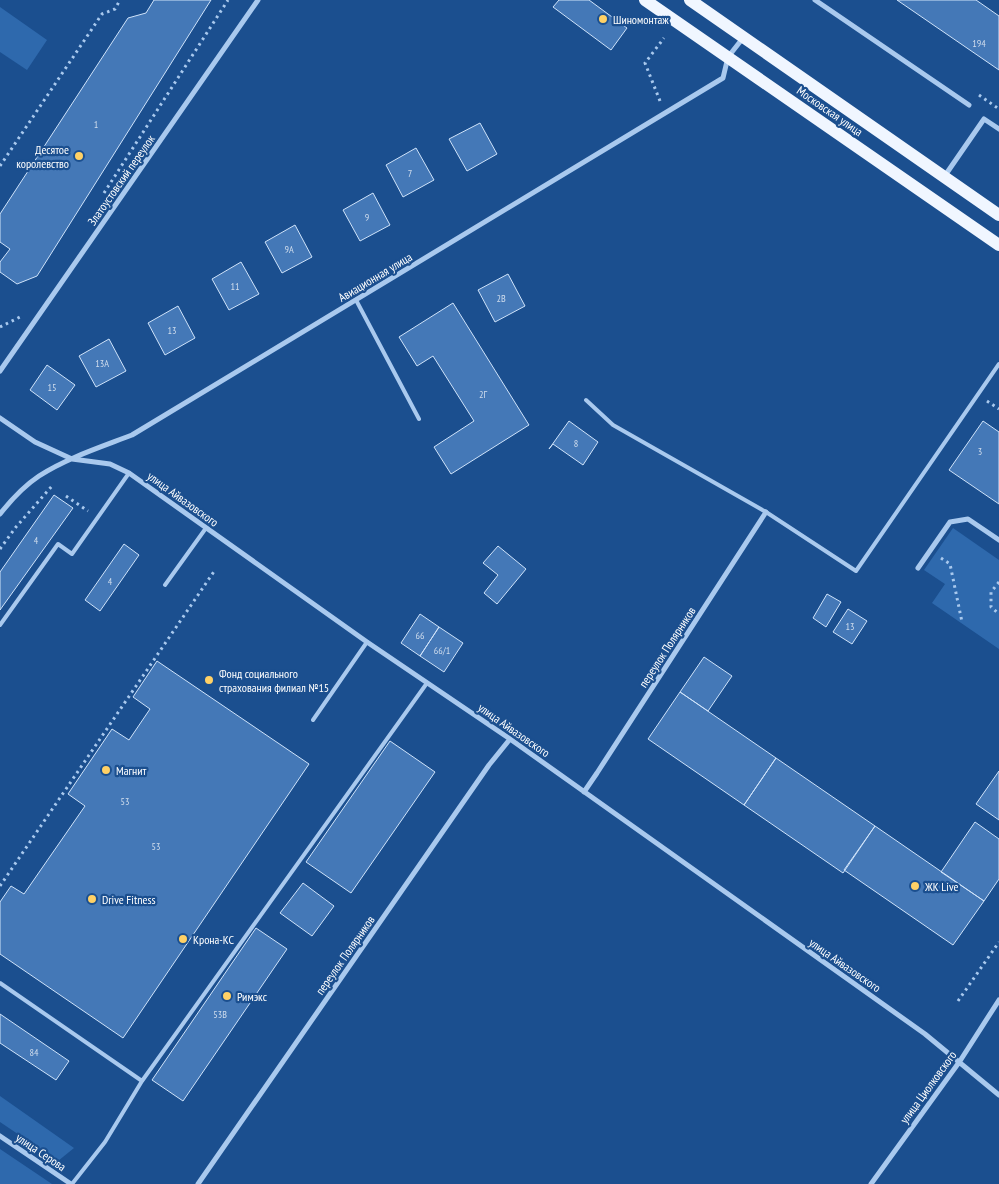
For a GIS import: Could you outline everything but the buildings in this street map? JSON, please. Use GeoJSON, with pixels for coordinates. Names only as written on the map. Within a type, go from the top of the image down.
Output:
{"type":"FeatureCollection","features":[{"type":"Feature","properties":{"kind":"main road","name":"Московская улица"},"geometry":{"type":"LineString","coordinates":[[690,0],[999,216]]}},
{"type":"Feature","properties":{"kind":"main road","name":"Московская улица"},"geometry":{"type":"LineString","coordinates":[[651,2],[999,245]]}},
{"type":"Feature","properties":{"kind":"street","name":"Златоустовский переулок"},"geometry":{"type":"LineString","coordinates":[[0,371],[258,0]]}},
{"type":"Feature","properties":{"kind":"street"},"geometry":{"type":"LineString","coordinates":[[815,0],[969,105]]}},
{"type":"Feature","properties":{"kind":"street","name":"Авиационная улица"},"geometry":{"type":"LineString","coordinates":[[0,514],[25,487],[39,476],[72,459],[132,435],[723,78],[728,57],[743,37]]}},
{"type":"Feature","properties":{"kind":"street"},"geometry":{"type":"LineString","coordinates":[[944,178],[984,119],[999,128]]}},
{"type":"Feature","properties":{"kind":"street","name":"улица Айвазовского"},"geometry":{"type":"LineString","coordinates":[[0,418],[36,442],[72,459],[110,464],[130,473],[368,642],[510,738],[925,1034],[999,1094]]}},
{"type":"Feature","properties":{"kind":"street","name":"переулок Полярников"},"geometry":{"type":"LineString","coordinates":[[584,792],[766,512]]}},
{"type":"Feature","properties":{"kind":"street"},"geometry":{"type":"LineString","coordinates":[[918,568],[950,522],[968,519],[999,540]]}},
{"type":"Feature","properties":{"kind":"street","name":"переулок Полярников"},"geometry":{"type":"LineString","coordinates":[[198,1184],[489,765],[510,738]]}},
{"type":"Feature","properties":{"kind":"street","name":"улица Циолковского"},"geometry":{"type":"LineString","coordinates":[[871,1184],[960,1061],[999,1000]]}},
{"type":"Feature","properties":{"kind":"street","name":"улица Серова"},"geometry":{"type":"LineString","coordinates":[[0,1136],[72,1184]]}},
{"type":"Feature","properties":{"kind":"lane"},"geometry":{"type":"LineString","coordinates":[[356,300],[419,420]]}},
{"type":"Feature","properties":{"kind":"lane"},"geometry":{"type":"LineString","coordinates":[[586,400],[613,425],[766,512],[856,571],[999,364]]}},
{"type":"Feature","properties":{"kind":"lane"},"geometry":{"type":"LineString","coordinates":[[0,625],[58,544],[72,554],[130,473]]}},
{"type":"Feature","properties":{"kind":"lane"},"geometry":{"type":"LineString","coordinates":[[165,585],[206,528]]}},
{"type":"Feature","properties":{"kind":"lane"},"geometry":{"type":"LineString","coordinates":[[313,720],[368,642]]}},
{"type":"Feature","properties":{"kind":"lane"},"geometry":{"type":"LineString","coordinates":[[72,1184],[105,1142],[142,1081],[427,683]]}},
{"type":"Feature","properties":{"kind":"lane"},"geometry":{"type":"LineString","coordinates":[[0,984],[142,1081]]}},
{"type":"Feature","properties":{"kind":"path"},"geometry":{"type":"LineString","coordinates":[[0,166],[102,14],[115,9],[120,0]]}},
{"type":"Feature","properties":{"kind":"path"},"geometry":{"type":"LineString","coordinates":[[102,196],[228,0]]}},
{"type":"Feature","properties":{"kind":"path"},"geometry":{"type":"LineString","coordinates":[[660,101],[645,63],[664,38]]}},
{"type":"Feature","properties":{"kind":"path"},"geometry":{"type":"LineString","coordinates":[[0,327],[21,316]]}},
{"type":"Feature","properties":{"kind":"path"},"geometry":{"type":"LineString","coordinates":[[0,549],[52,485]]}},
{"type":"Feature","properties":{"kind":"path"},"geometry":{"type":"LineString","coordinates":[[66,496],[97,518]]}},
{"type":"Feature","properties":{"kind":"path"},"geometry":{"type":"LineString","coordinates":[[930,550],[950,564],[962,622]]}},
{"type":"Feature","properties":{"kind":"path"},"geometry":{"type":"LineString","coordinates":[[0,886],[215,570]]}},
{"type":"Feature","properties":{"kind":"path"},"geometry":{"type":"LineString","coordinates":[[999,582],[991,592],[991,607],[999,614]]}},
{"type":"Feature","properties":{"kind":"path"},"geometry":{"type":"LineString","coordinates":[[958,1001],[999,942]]}},
{"type":"Feature","properties":{"kind":"shaded area"},"geometry":{"type":"Polygon","coordinates":[[[0,7],[47,40],[27,70],[0,52],[0,7]]]}},
{"type":"Feature","properties":{"kind":"shaded area"},"geometry":{"type":"Polygon","coordinates":[[[953,528],[999,560],[999,649],[932,603],[945,584],[924,570],[953,528]]]}},
{"type":"Feature","properties":{"kind":"shaded area"},"geometry":{"type":"Polygon","coordinates":[[[0,1096],[74,1148],[58,1161],[0,1122],[0,1096]]]}},
{"type":"Feature","properties":{"kind":"shaded area"},"geometry":{"type":"Polygon","coordinates":[[[0,1149],[52,1184],[0,1184],[0,1149]]]}},
{"type":"Feature","properties":{"kind":"place","name":"Шиномонтаж"},"geometry":{"type":"Point","coordinates":[603,19]}},
{"type":"Feature","properties":{"kind":"place","name":"Десятое королевство"},"geometry":{"type":"Point","coordinates":[79,156]}},
{"type":"Feature","properties":{"kind":"place","name":"Фонд социального страхования филиал №15"},"geometry":{"type":"Point","coordinates":[209,680]}},
{"type":"Feature","properties":{"kind":"place","name":"Магнит"},"geometry":{"type":"Point","coordinates":[106,770]}},
{"type":"Feature","properties":{"kind":"place","name":"ЖК Live"},"geometry":{"type":"Point","coordinates":[915,886]}},
{"type":"Feature","properties":{"kind":"place","name":"Drive Fitness"},"geometry":{"type":"Point","coordinates":[92,899]}},
{"type":"Feature","properties":{"kind":"place","name":"Крона-КС"},"geometry":{"type":"Point","coordinates":[183,939]}},
{"type":"Feature","properties":{"kind":"place","name":"Римэкс"},"geometry":{"type":"Point","coordinates":[227,996]}}]}
